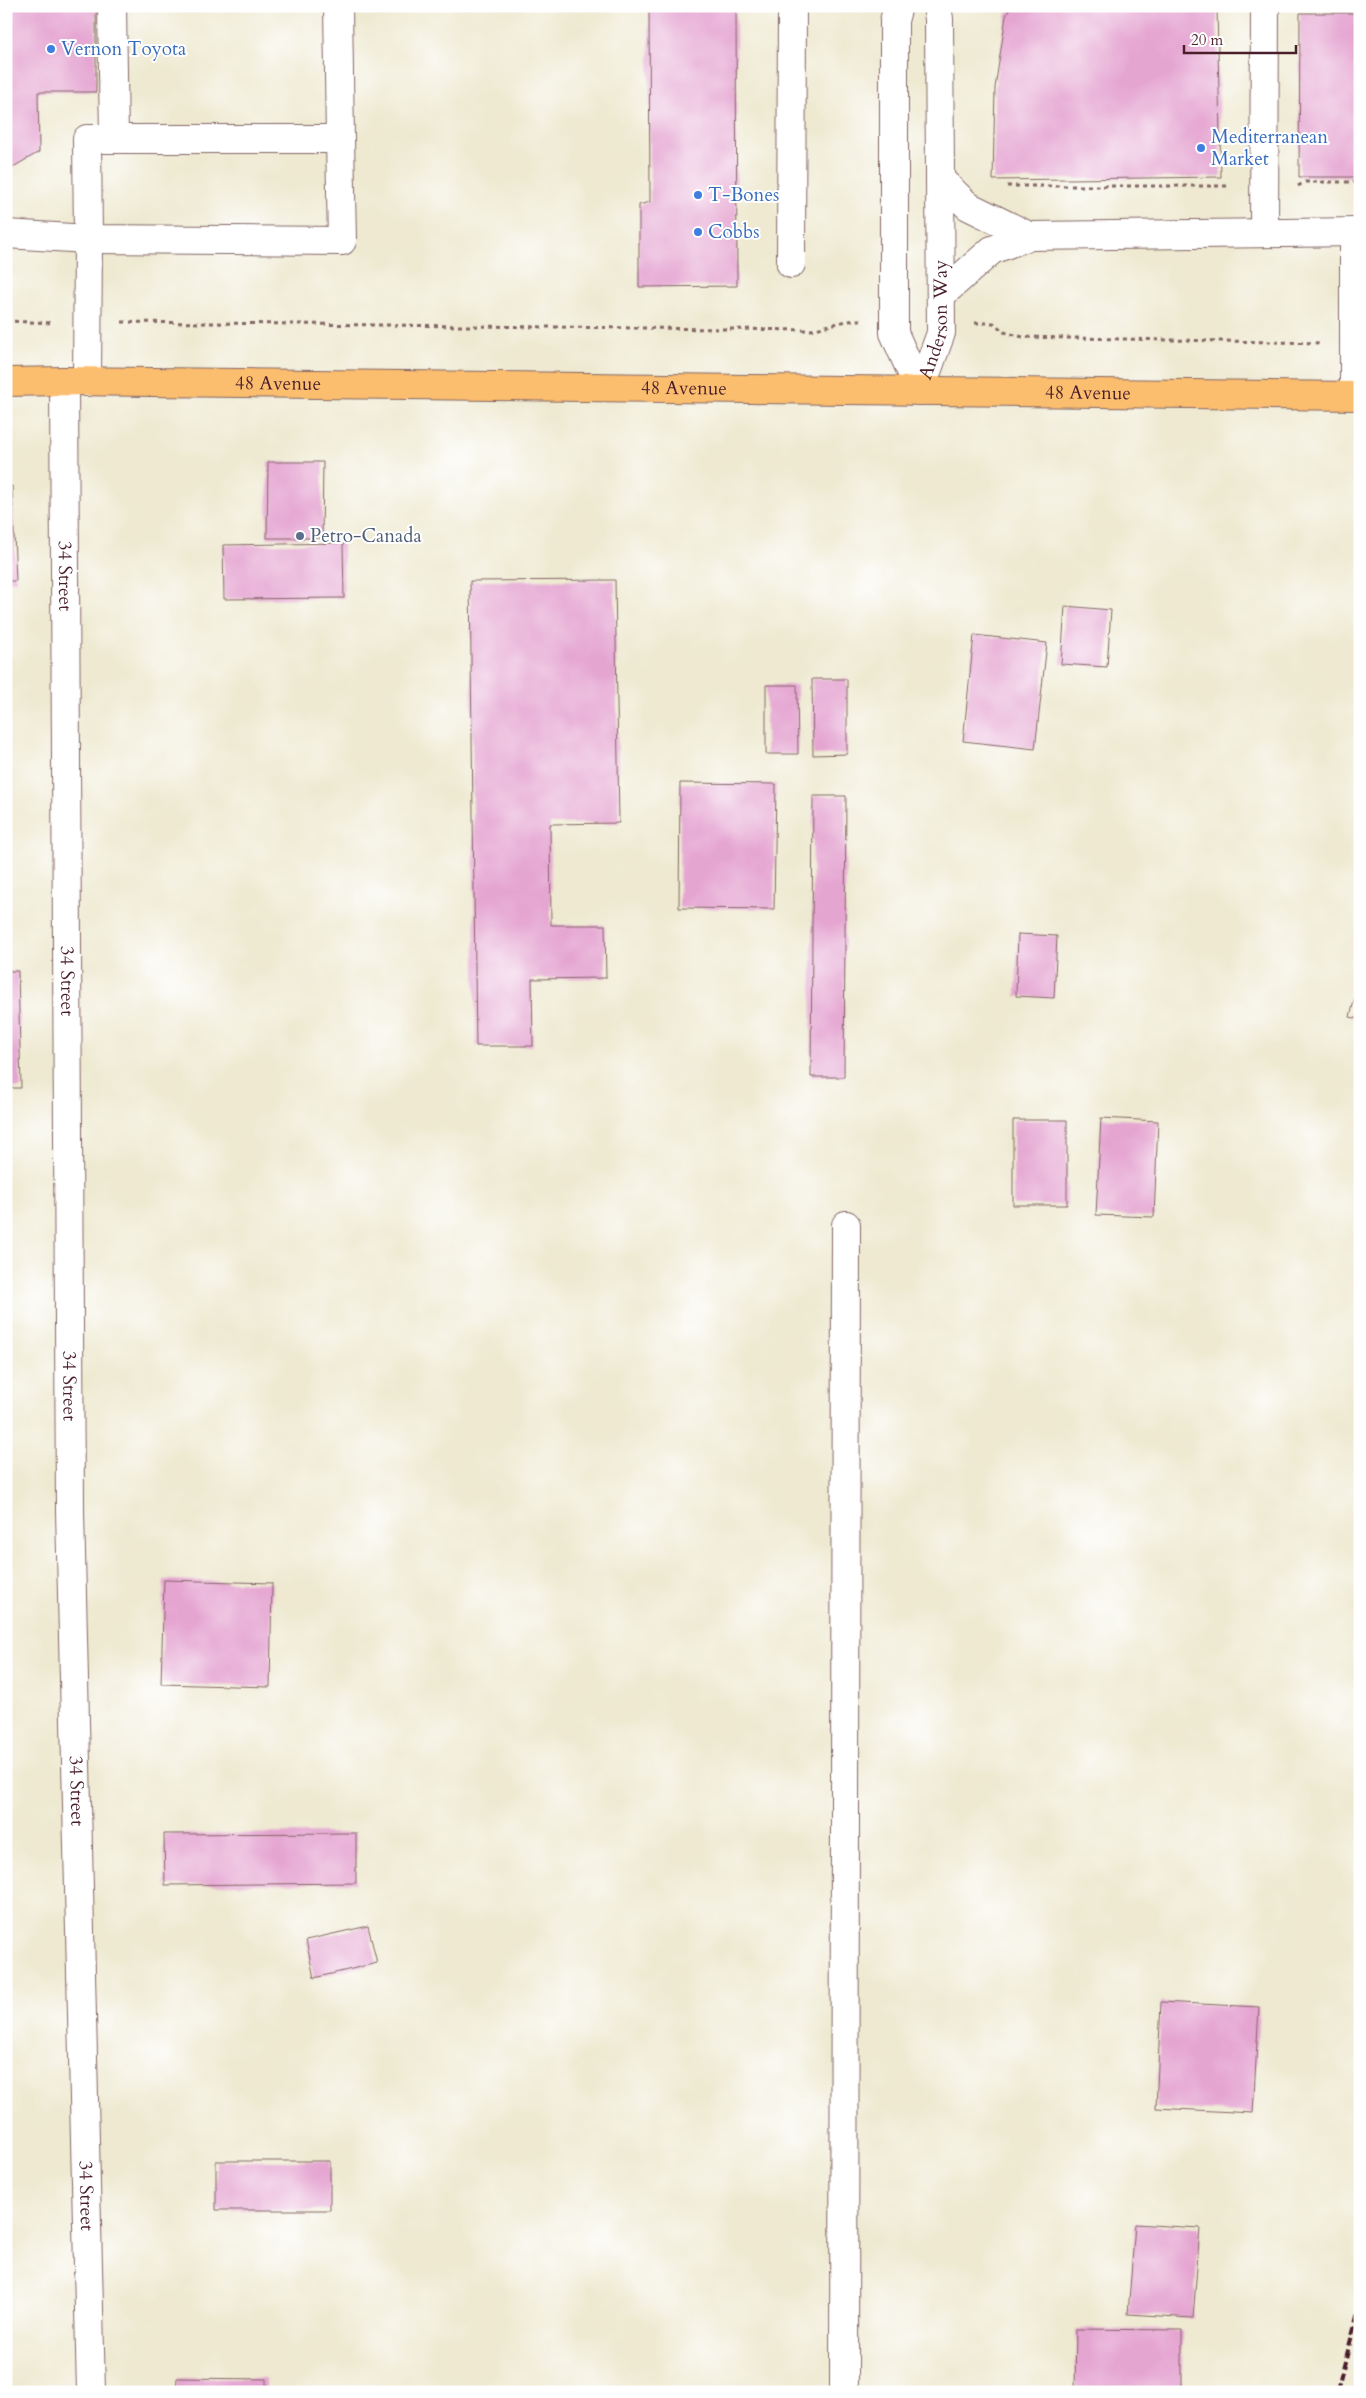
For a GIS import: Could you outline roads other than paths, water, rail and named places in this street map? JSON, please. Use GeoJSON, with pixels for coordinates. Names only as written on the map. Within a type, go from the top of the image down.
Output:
{"type":"FeatureCollection","features":[{"type":"Feature","properties":{"kind":"main road","name":"48 Avenue"},"geometry":{"type":"LineString","coordinates":[[6,382],[76,381],[1357,396]]}},
{"type":"Feature","properties":{"kind":"street"},"geometry":{"type":"LineString","coordinates":[[112,6],[114,139],[340,139]]}},
{"type":"Feature","properties":{"kind":"street"},"geometry":{"type":"LineString","coordinates":[[6,234],[88,239],[342,241],[338,6]]}},
{"type":"Feature","properties":{"kind":"street"},"geometry":{"type":"LineString","coordinates":[[791,264],[792,6]]}},
{"type":"Feature","properties":{"kind":"street","name":"Anderson Way"},"geometry":{"type":"LineString","coordinates":[[898,6],[894,21],[894,333],[920,391]]}},
{"type":"Feature","properties":{"kind":"street","name":"Anderson Way"},"geometry":{"type":"LineString","coordinates":[[920,391],[941,333],[939,20],[937,6]]}},
{"type":"Feature","properties":{"kind":"street"},"geometry":{"type":"LineString","coordinates":[[1264,6],[1264,232]]}},
{"type":"Feature","properties":{"kind":"street","name":"34 Street"},"geometry":{"type":"LineString","coordinates":[[91,2392],[70,1510],[76,381],[88,323],[87,139],[114,139]]}},
{"type":"Feature","properties":{"kind":"street"},"geometry":{"type":"LineString","coordinates":[[940,179],[968,206],[1029,236]]}},
{"type":"Feature","properties":{"kind":"street"},"geometry":{"type":"LineString","coordinates":[[941,295],[992,250],[1029,236],[1357,232],[1354,343],[1357,396]]}},
{"type":"Feature","properties":{"kind":"street"},"geometry":{"type":"LineString","coordinates":[[844,2392],[846,1226]]}},
{"type":"Feature","properties":{"kind":"railway"},"geometry":{"type":"LineString","coordinates":[[1337,2392],[1360,2305]]}},
{"type":"Feature","properties":{"kind":"place","name":"Vernon Toyota"},"geometry":{"type":"Point","coordinates":[51,49]}},
{"type":"Feature","properties":{"kind":"place","name":"Mediterranean Market"},"geometry":{"type":"Point","coordinates":[1201,148]}},
{"type":"Feature","properties":{"kind":"place","name":"T-Bones"},"geometry":{"type":"Point","coordinates":[698,195]}},
{"type":"Feature","properties":{"kind":"place","name":"Cobbs"},"geometry":{"type":"Point","coordinates":[698,232]}},
{"type":"Feature","properties":{"kind":"place","name":"Petro-Canada"},"geometry":{"type":"Point","coordinates":[300,536]}}]}
